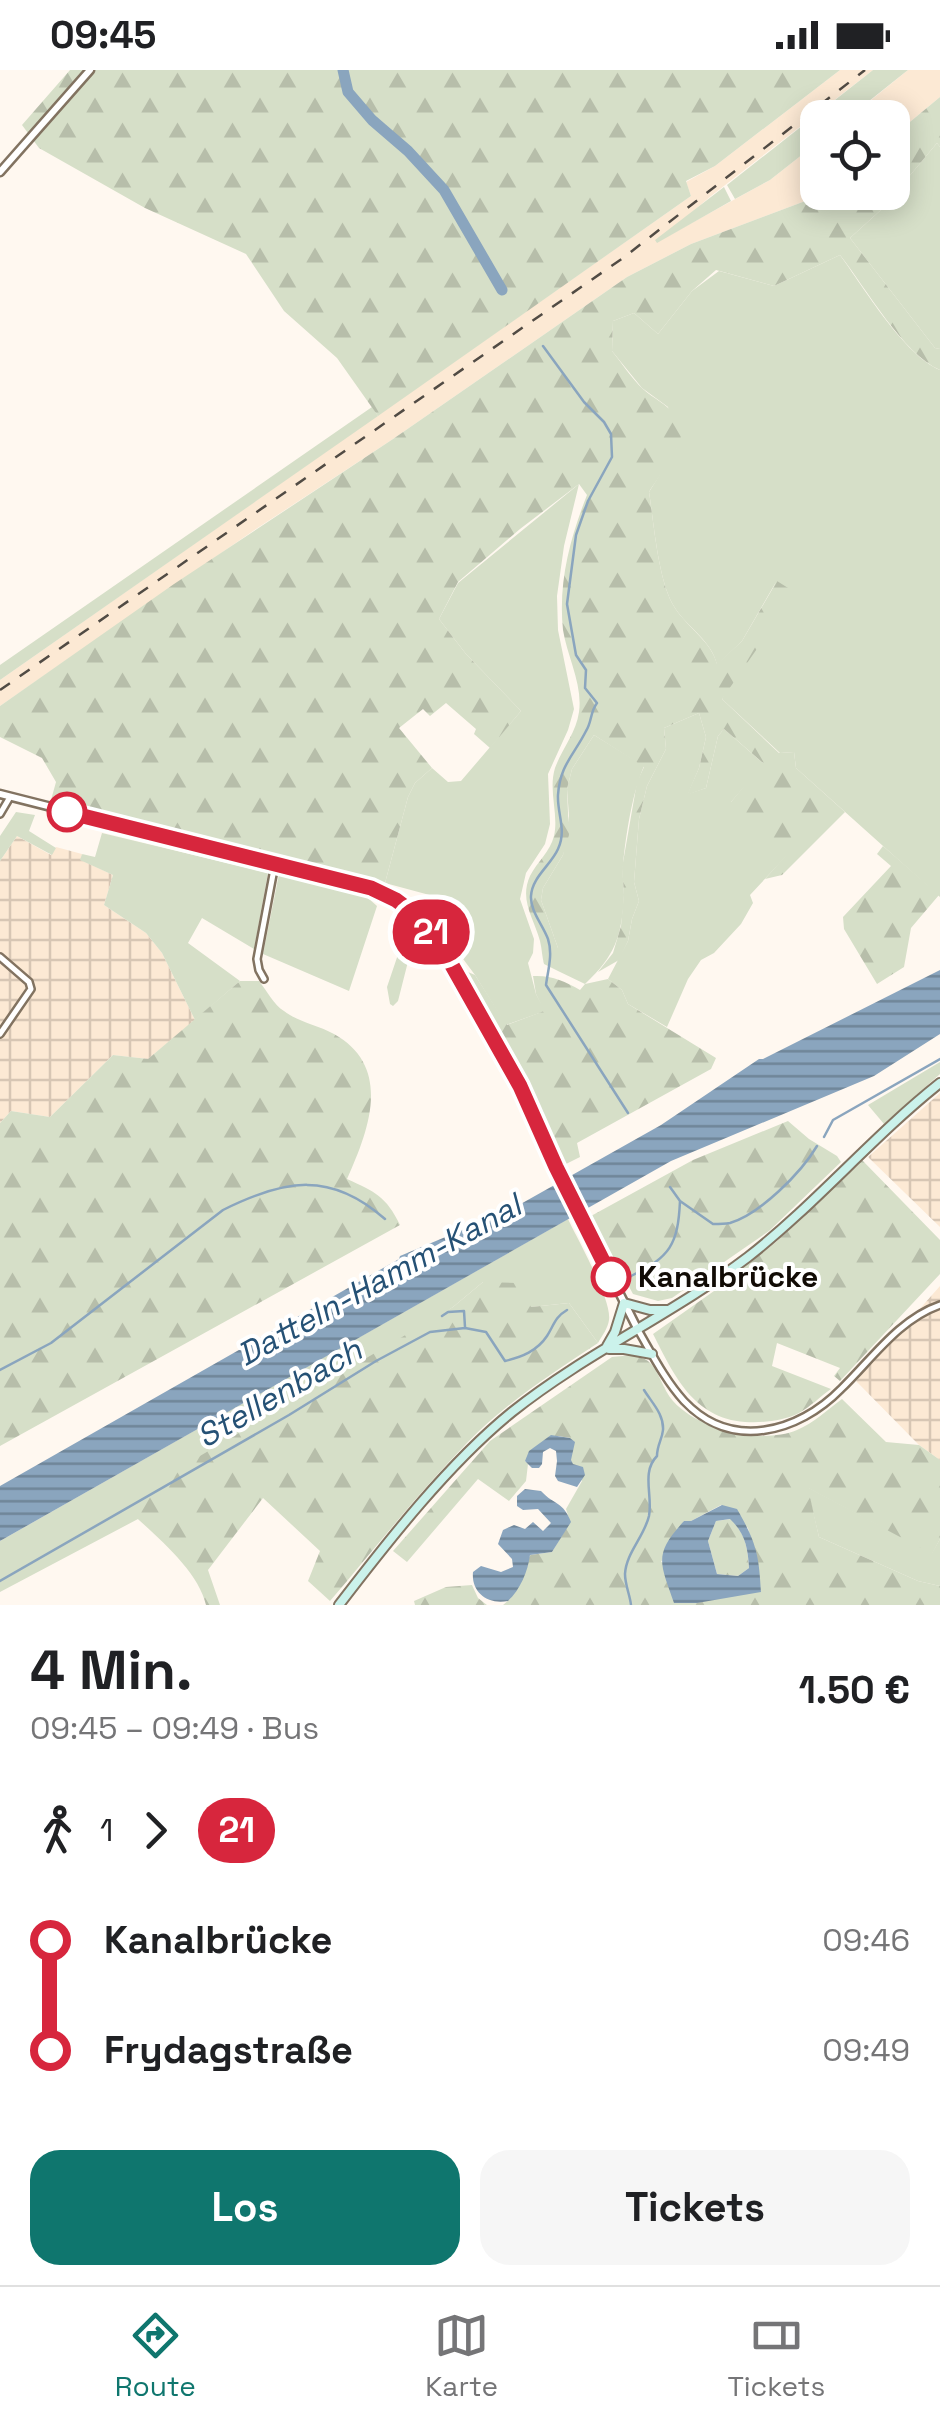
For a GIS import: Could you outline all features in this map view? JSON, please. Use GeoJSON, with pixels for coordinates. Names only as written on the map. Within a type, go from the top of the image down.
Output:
{"type":"FeatureCollection","features":[{"type":"Feature","properties":{"kind":"main road"},"geometry":{"type":"LineString","coordinates":[[339,1605],[434,1489],[488,1433],[538,1392],[718,1278],[770,1238],[940,1083]]}},
{"type":"Feature","properties":{"kind":"main road"},"geometry":{"type":"LineString","coordinates":[[605,1350],[616,1332],[624,1303],[669,1310]]}},
{"type":"Feature","properties":{"kind":"main road"},"geometry":{"type":"LineString","coordinates":[[605,1350],[652,1354]]}},
{"type":"Feature","properties":{"kind":"street"},"geometry":{"type":"LineString","coordinates":[[0,172],[90,70]]}},
{"type":"Feature","properties":{"kind":"street"},"geometry":{"type":"LineString","coordinates":[[0,794],[378,891],[396,900],[426,925],[520,1086],[638,1330],[678,1392],[714,1423],[737,1429],[775,1429],[800,1420],[824,1405],[902,1328],[940,1305]]}},
{"type":"Feature","properties":{"kind":"street"},"geometry":{"type":"LineString","coordinates":[[0,814],[10,796]]}},
{"type":"Feature","properties":{"kind":"street"},"geometry":{"type":"LineString","coordinates":[[264,979],[256,959],[275,864]]}},
{"type":"Feature","properties":{"kind":"street"},"geometry":{"type":"LineString","coordinates":[[0,957],[29,982],[31,989],[0,1034]]}},
{"type":"Feature","properties":{"kind":"shaded area"},"geometry":{"type":"Polygon","coordinates":[[[840,70],[873,70],[834,100],[801,100],[840,70]]]}},
{"type":"Feature","properties":{"kind":"shaded area"},"geometry":{"type":"Polygon","coordinates":[[[908,70],[940,70],[940,97],[910,122],[910,100],[871,100],[908,70]]]}},
{"type":"Feature","properties":{"kind":"shaded area"},"geometry":{"type":"Polygon","coordinates":[[[800,101],[800,127],[657,242],[770,180],[800,156],[800,203],[691,244],[627,277],[0,706],[0,680],[691,196],[686,182],[715,166],[800,101]]]}},
{"type":"Feature","properties":{"kind":"shaded area"},"geometry":{"type":"Polygon","coordinates":[[[17,836],[51,855],[56,847],[82,854],[81,860],[113,875],[104,905],[146,933],[162,953],[195,1020],[148,1059],[113,1055],[50,1117],[11,1111],[0,1123],[0,861],[17,836]]]}},
{"type":"Feature","properties":{"kind":"shaded area"},"geometry":{"type":"Polygon","coordinates":[[[940,1093],[940,1227],[868,1157],[940,1093]]]}},
{"type":"Feature","properties":{"kind":"shaded area"},"geometry":{"type":"Polygon","coordinates":[[[940,1286],[940,1460],[919,1445],[856,1381],[940,1286]]]}},
{"type":"Feature","properties":{"kind":"green space"},"geometry":{"type":"Polygon","coordinates":[[[70,70],[840,70],[715,166],[686,181],[691,196],[378,416],[337,358],[284,311],[246,254],[145,208],[39,148],[22,125],[70,70]]]}},
{"type":"Feature","properties":{"kind":"green space"},"geometry":{"type":"Polygon","coordinates":[[[873,70],[908,70],[870,100],[835,100],[873,70]]]}},
{"type":"Feature","properties":{"kind":"green space"},"geometry":{"type":"Polygon","coordinates":[[[940,97],[940,147],[937,143],[910,175],[910,122],[940,97]]]}},
{"type":"Feature","properties":{"kind":"green space"},"geometry":{"type":"Polygon","coordinates":[[[800,128],[800,156],[770,180],[735,199],[727,185],[800,128]]]}},
{"type":"Feature","properties":{"kind":"green space"},"geometry":{"type":"Polygon","coordinates":[[[937,143],[940,349],[935,348],[850,238],[881,210],[910,210],[910,175],[937,143]]]}},
{"type":"Feature","properties":{"kind":"green space"},"geometry":{"type":"Polygon","coordinates":[[[724,187],[731,201],[657,243],[655,240],[724,187]]]}},
{"type":"Feature","properties":{"kind":"green space"},"geometry":{"type":"Polygon","coordinates":[[[800,203],[800,210],[881,210],[850,238],[935,348],[940,349],[940,370],[912,350],[840,255],[774,286],[716,270],[692,291],[658,334],[634,313],[613,321],[612,351],[639,385],[674,414],[681,427],[676,449],[649,492],[661,568],[675,608],[710,648],[717,664],[742,641],[777,581],[796,593],[722,699],[779,753],[794,752],[796,768],[845,812],[782,875],[765,879],[788,853],[730,815],[731,802],[763,763],[724,729],[718,736],[706,788],[687,795],[706,737],[699,713],[664,728],[666,749],[647,786],[639,819],[634,882],[639,901],[619,960],[598,972],[613,953],[621,926],[622,868],[637,782],[644,767],[594,735],[572,769],[567,789],[569,835],[563,855],[543,888],[541,900],[558,948],[558,971],[544,964],[526,893],[530,876],[554,836],[553,777],[579,712],[579,691],[563,630],[562,595],[575,528],[587,495],[579,484],[458,582],[439,619],[466,654],[521,711],[490,748],[474,734],[476,729],[446,703],[430,716],[423,709],[399,728],[432,768],[415,783],[408,797],[385,883],[103,813],[70,801],[51,800],[56,782],[42,758],[0,737],[0,706],[627,277],[691,244],[800,203]]]}},
{"type":"Feature","properties":{"kind":"green space"},"geometry":{"type":"Polygon","coordinates":[[[840,255],[899,336],[940,370],[940,897],[796,768],[794,752],[780,753],[722,699],[776,582],[742,641],[717,665],[705,642],[669,597],[658,552],[649,492],[677,447],[668,407],[642,388],[612,351],[613,321],[634,313],[658,334],[692,291],[719,271],[774,286],[840,255]]]}},
{"type":"Feature","properties":{"kind":"green space"},"geometry":{"type":"Polygon","coordinates":[[[372,407],[378,416],[0,680],[0,665],[372,407]]]}},
{"type":"Feature","properties":{"kind":"green space"},"geometry":{"type":"Polygon","coordinates":[[[579,484],[557,596],[558,630],[574,709],[548,774],[550,824],[545,844],[526,873],[520,899],[534,939],[528,963],[545,1011],[506,1025],[449,940],[443,907],[448,900],[385,883],[415,783],[432,768],[448,782],[461,781],[521,711],[466,654],[439,619],[458,583],[579,484]]]}},
{"type":"Feature","properties":{"kind":"green space"},"geometry":{"type":"Polygon","coordinates":[[[699,713],[706,737],[688,794],[706,788],[718,736],[724,729],[764,764],[731,802],[789,853],[750,895],[753,903],[741,924],[714,953],[701,960],[667,1027],[628,1004],[622,990],[608,979],[628,941],[639,901],[634,882],[639,819],[647,786],[666,749],[664,728],[699,713]]]}},
{"type":"Feature","properties":{"kind":"green space"},"geometry":{"type":"Polygon","coordinates":[[[594,735],[644,766],[628,827],[619,934],[610,954],[585,984],[558,971],[558,948],[541,900],[543,888],[563,855],[572,769],[594,735]]]}},
{"type":"Feature","properties":{"kind":"green space"},"geometry":{"type":"Polygon","coordinates":[[[16,812],[35,815],[29,831],[56,848],[52,855],[17,836],[0,861],[0,836],[16,812]]]}},
{"type":"Feature","properties":{"kind":"green space"},"geometry":{"type":"Polygon","coordinates":[[[102,833],[268,873],[254,949],[202,918],[188,943],[240,981],[195,1020],[162,953],[146,933],[104,905],[113,875],[80,860],[82,854],[95,857],[102,833]]]}},
{"type":"Feature","properties":{"kind":"green space"},"geometry":{"type":"Polygon","coordinates":[[[883,846],[939,895],[911,928],[904,967],[877,984],[844,929],[843,917],[891,866],[877,854],[883,846]]]}},
{"type":"Feature","properties":{"kind":"green space"},"geometry":{"type":"Polygon","coordinates":[[[279,874],[368,898],[377,906],[349,991],[263,954],[279,874]]]}},
{"type":"Feature","properties":{"kind":"green space"},"geometry":{"type":"Polygon","coordinates":[[[408,925],[415,934],[398,1001],[393,1006],[387,987],[408,925]]]}},
{"type":"Feature","properties":{"kind":"green space"},"geometry":{"type":"Polygon","coordinates":[[[468,972],[475,975],[507,1025],[544,1011],[533,976],[558,979],[580,990],[585,984],[608,979],[622,990],[628,1004],[716,1058],[711,1069],[577,1143],[580,1157],[566,1164],[524,1073],[467,978],[468,972]]]}},
{"type":"Feature","properties":{"kind":"green space"},"geometry":{"type":"Polygon","coordinates":[[[240,981],[259,981],[280,1008],[334,1034],[364,1064],[371,1100],[363,1140],[347,1179],[379,1196],[400,1225],[0,1446],[0,1123],[11,1111],[50,1117],[113,1055],[148,1059],[240,981]]]}},
{"type":"Feature","properties":{"kind":"green space"},"geometry":{"type":"Polygon","coordinates":[[[940,1062],[940,1074],[884,1124],[868,1105],[940,1062]]]}},
{"type":"Feature","properties":{"kind":"green space"},"geometry":{"type":"Polygon","coordinates":[[[788,1121],[841,1162],[769,1231],[672,1298],[658,1301],[633,1294],[591,1216],[693,1160],[788,1121]]]}},
{"type":"Feature","properties":{"kind":"green space"},"geometry":{"type":"Polygon","coordinates":[[[862,1160],[940,1240],[940,1274],[840,1381],[834,1376],[840,1368],[777,1343],[772,1366],[831,1389],[803,1411],[759,1422],[727,1419],[712,1412],[687,1392],[653,1334],[776,1242],[862,1160]]]}},
{"type":"Feature","properties":{"kind":"green space"},"geometry":{"type":"Polygon","coordinates":[[[568,1219],[609,1311],[598,1343],[569,1303],[531,1307],[483,1282],[453,1307],[138,1519],[0,1592],[0,1541],[568,1219]]]}},
{"type":"Feature","properties":{"kind":"green space"},"geometry":{"type":"Polygon","coordinates":[[[483,1282],[518,1283],[531,1307],[569,1303],[598,1343],[522,1395],[479,1431],[330,1601],[308,1581],[320,1551],[263,1498],[208,1570],[220,1605],[206,1605],[183,1563],[120,1503],[453,1307],[483,1282]]]}},
{"type":"Feature","properties":{"kind":"green space"},"geometry":{"type":"Polygon","coordinates":[[[633,1355],[648,1361],[673,1401],[714,1427],[748,1435],[782,1434],[809,1424],[842,1399],[886,1442],[919,1445],[940,1460],[940,1539],[932,1554],[808,1488],[819,1537],[918,1581],[940,1586],[940,1605],[503,1605],[510,1599],[530,1555],[552,1552],[570,1522],[566,1509],[582,1481],[570,1460],[570,1438],[558,1436],[525,1461],[526,1481],[509,1501],[478,1479],[407,1562],[393,1551],[490,1441],[612,1357],[633,1355]],[[721,1505],[684,1521],[661,1562],[761,1592],[748,1528],[721,1505]]]}},
{"type":"Feature","properties":{"kind":"green space"},"geometry":{"type":"Polygon","coordinates":[[[807,1487],[932,1553],[940,1539],[940,1586],[918,1581],[819,1537],[807,1487]]]}},
{"type":"Feature","properties":{"kind":"green space"},"geometry":{"type":"Polygon","coordinates":[[[731,1519],[743,1535],[748,1554],[749,1568],[738,1576],[717,1574],[708,1541],[716,1521],[731,1519]]]}},
{"type":"Feature","properties":{"kind":"green space"},"geometry":{"type":"Polygon","coordinates":[[[472,1585],[487,1605],[415,1605],[414,1601],[446,1587],[472,1585]]]}},
{"type":"Feature","properties":{"kind":"water","name":"Datteln-Hamm-Kanal"},"geometry":{"type":"Polygon","coordinates":[[[940,970],[940,1034],[874,1076],[671,1161],[0,1541],[0,1486],[400,1256],[510,1210],[661,1125],[759,1059],[940,970]]]}},
{"type":"Feature","properties":{"kind":"water"},"geometry":{"type":"Polygon","coordinates":[[[551,1435],[575,1442],[571,1460],[583,1467],[585,1475],[577,1487],[558,1481],[556,1451],[550,1448],[543,1452],[539,1468],[532,1468],[525,1461],[529,1451],[551,1435]]]}},
{"type":"Feature","properties":{"kind":"water"},"geometry":{"type":"Polygon","coordinates":[[[525,1489],[541,1491],[562,1507],[571,1522],[552,1552],[530,1555],[523,1580],[508,1601],[493,1601],[478,1591],[473,1572],[481,1566],[501,1572],[513,1567],[512,1559],[498,1544],[503,1530],[514,1525],[525,1529],[533,1522],[543,1531],[551,1523],[538,1509],[523,1510],[517,1506],[517,1496],[525,1489]]]}},
{"type":"Feature","properties":{"kind":"water"},"geometry":{"type":"Polygon","coordinates":[[[722,1505],[737,1509],[755,1549],[761,1592],[674,1603],[662,1559],[667,1542],[684,1521],[722,1505]],[[730,1519],[716,1521],[708,1541],[717,1574],[738,1576],[749,1568],[748,1554],[745,1541],[730,1519]]]}},
{"type":"Feature","properties":{"kind":"waterway"},"geometry":{"type":"LineString","coordinates":[[343,70],[348,92],[444,190],[502,290]]}},
{"type":"Feature","properties":{"kind":"waterway"},"geometry":{"type":"LineString","coordinates":[[543,346],[584,402],[604,422],[611,434],[612,457],[588,501],[576,535],[567,604],[576,655],[586,670],[585,688],[597,703],[562,776],[558,795],[561,842],[535,883],[531,902],[549,945],[546,985],[628,1113]]}},
{"type":"Feature","properties":{"kind":"waterway"},"geometry":{"type":"LineString","coordinates":[[824,1137],[833,1120],[940,1059]]}},
{"type":"Feature","properties":{"kind":"waterway"},"geometry":{"type":"LineString","coordinates":[[670,1187],[680,1201],[713,1224],[730,1223],[754,1211],[779,1191],[817,1146]]}},
{"type":"Feature","properties":{"kind":"waterway"},"geometry":{"type":"LineString","coordinates":[[0,1370],[51,1343],[223,1210],[246,1200],[287,1187],[326,1187],[346,1193],[385,1219]]}},
{"type":"Feature","properties":{"kind":"waterway","name":"Stellenbach"},"geometry":{"type":"LineString","coordinates":[[631,1276],[669,1248],[677,1229],[680,1201]]}},
{"type":"Feature","properties":{"kind":"waterway","name":"Stellenbach"},"geometry":{"type":"LineString","coordinates":[[0,1581],[430,1332],[465,1328],[486,1332],[505,1361],[539,1346],[567,1310]]}},
{"type":"Feature","properties":{"kind":"waterway"},"geometry":{"type":"LineString","coordinates":[[442,1316],[464,1311],[465,1327]]}},
{"type":"Feature","properties":{"kind":"waterway"},"geometry":{"type":"LineString","coordinates":[[631,1605],[626,1566],[649,1516],[648,1477],[663,1430],[660,1414],[644,1390]]}},
{"type":"Feature","properties":{"kind":"railway"},"geometry":{"type":"LineString","coordinates":[[0,690],[623,258],[865,70]]}},
{"type":"Feature","properties":{"kind":"bus line","name":"21"},"geometry":{"type":"LineString","coordinates":[[67,812],[371,888],[412,912],[440,944],[520,1086],[611,1277]]}},
{"type":"Feature","properties":{"kind":"place","name":"Kanalbrücke"},"geometry":{"type":"Point","coordinates":[611,1277]}}]}
